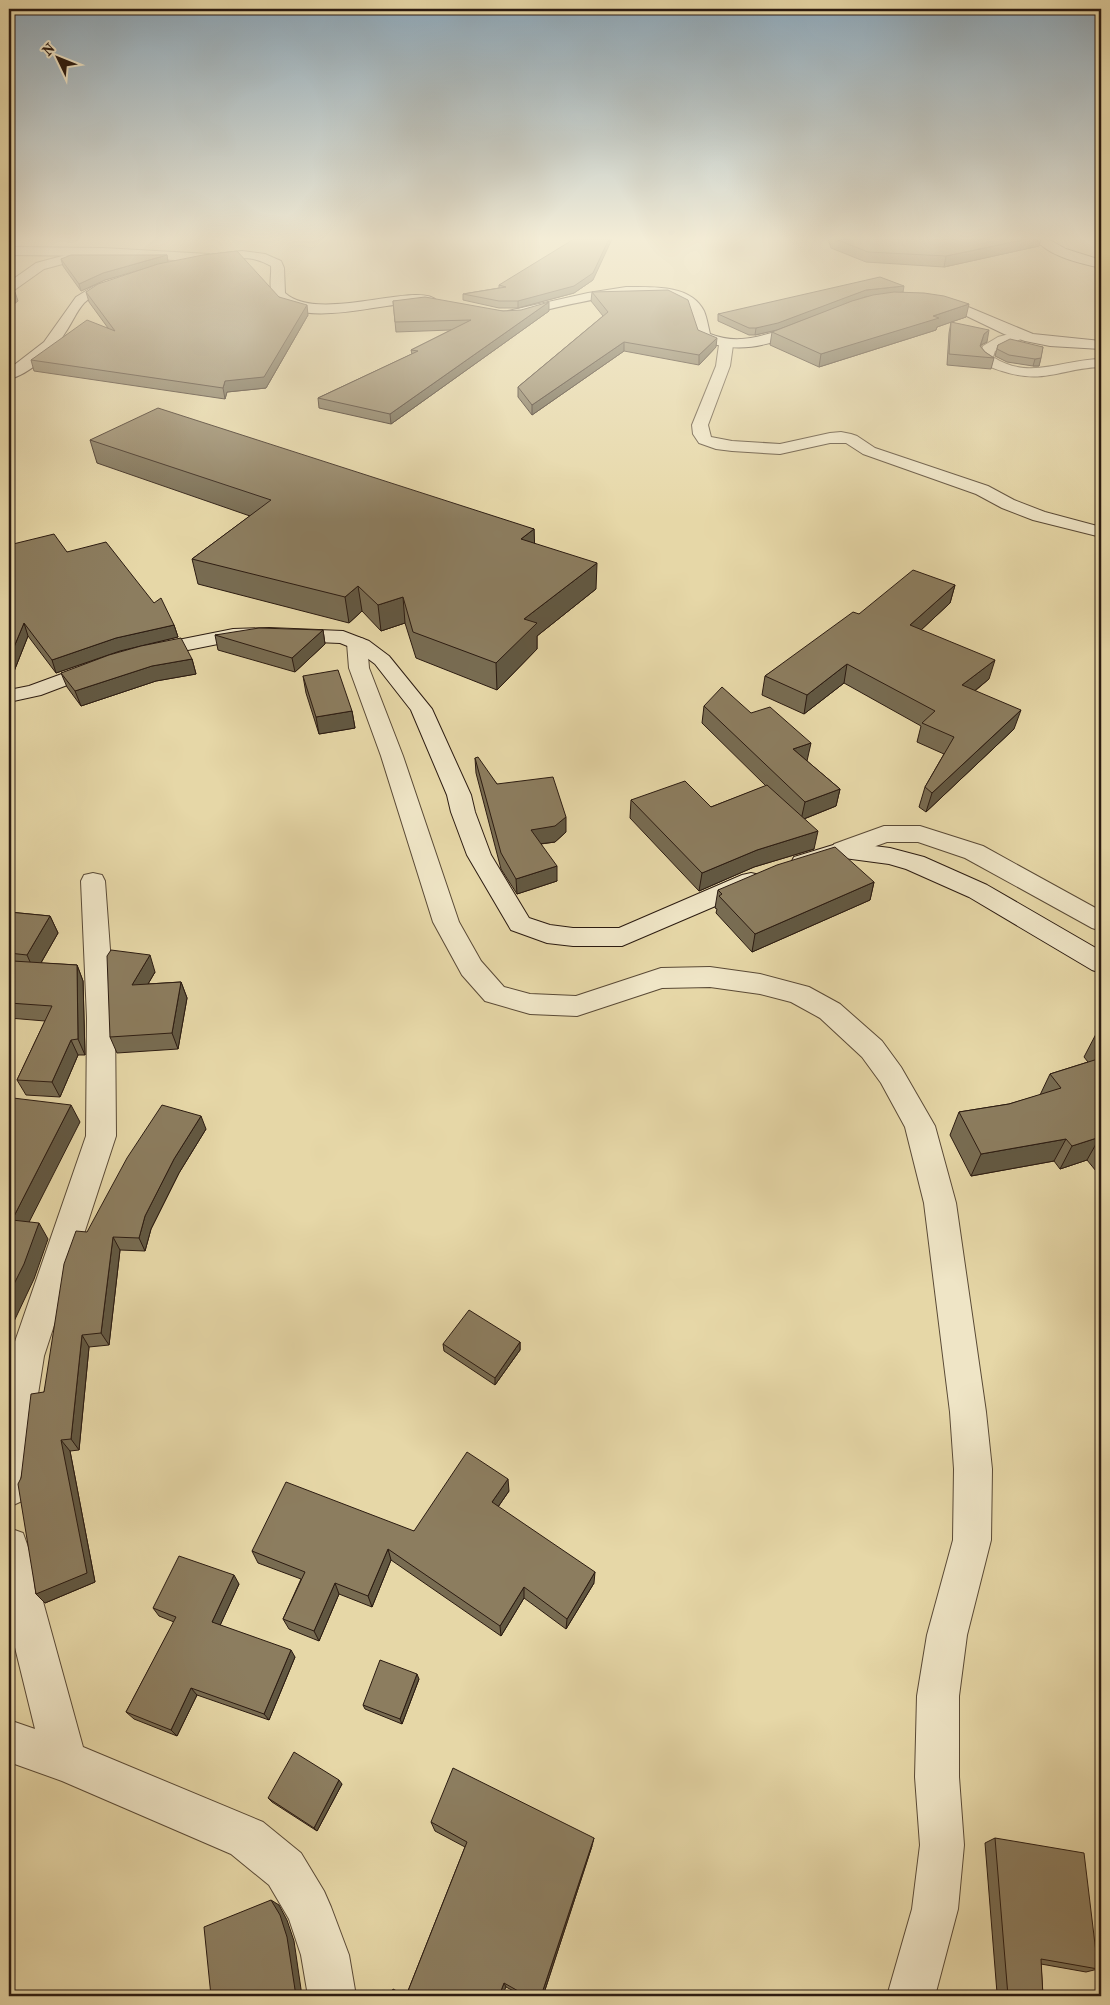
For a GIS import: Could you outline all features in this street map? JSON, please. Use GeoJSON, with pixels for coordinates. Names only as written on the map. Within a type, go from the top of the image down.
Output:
{"type":"FeatureCollection","features":[{"type":"Feature","properties":{"kind":"street"},"geometry":{"type":"LineString","coordinates":[[9,375],[45,350],[59,333]]}},
{"type":"Feature","properties":{"kind":"street"},"geometry":{"type":"LineString","coordinates":[[702,333],[704,336],[715,342],[726,345],[754,343],[785,333]]}},
{"type":"Feature","properties":{"kind":"street"},"geometry":{"type":"LineString","coordinates":[[1015,333],[1062,343],[1101,345]]}},
{"type":"Feature","properties":{"kind":"street"},"geometry":{"type":"LineString","coordinates":[[1020,335],[1003,340],[988,349],[986,358],[994,365],[1013,370],[1042,373],[1088,363],[1101,363]]}},
{"type":"Feature","properties":{"kind":"street"},"geometry":{"type":"LineString","coordinates":[[726,345],[723,366],[700,425],[701,434],[705,440],[716,444],[780,449],[830,438],[841,437],[851,439],[869,451],[982,490],[1008,504],[1039,516],[1101,532]]}},
{"type":"Feature","properties":{"kind":"street"},"geometry":{"type":"LineString","coordinates":[[9,696],[34,691],[127,658],[233,636],[322,635],[343,637],[357,643],[382,660],[421,709],[459,795],[462,812],[479,855],[520,924],[548,934],[573,937],[622,937],[697,903],[777,871],[843,850],[884,834],[920,834],[974,852],[1101,922]]}},
{"type":"Feature","properties":{"kind":"street"},"geometry":{"type":"LineString","coordinates":[[357,643],[359,668],[392,756],[446,922],[471,968],[495,994],[530,1004],[578,1006],[661,978],[710,977],[760,984],[798,994],[830,1011],[872,1049],[891,1075],[920,1126],[940,1203],[968,1412],[973,1469],[973,1496],[972,1540],[947,1635],[938,1696],[937,1777],[942,1846],[935,1910],[911,1996]]}},
{"type":"Feature","properties":{"kind":"street"},"geometry":{"type":"LineString","coordinates":[[843,850],[890,856],[915,863],[945,875],[978,891],[1101,963]]}},
{"type":"Feature","properties":{"kind":"street"},"geometry":{"type":"LineString","coordinates":[[9,1488],[15,1426],[26,1356],[102,1136],[101,1018],[93,881]]}},
{"type":"Feature","properties":{"kind":"street"},"geometry":{"type":"LineString","coordinates":[[9,1547],[65,1761]]}},
{"type":"Feature","properties":{"kind":"street"},"geometry":{"type":"LineString","coordinates":[[9,1742],[65,1761],[248,1838],[285,1869],[308,1907],[325,1954],[332,1996]]}},
{"type":"Feature","properties":{"kind":"building"},"geometry":{"type":"Polygon","coordinates":[[[69,333],[291,333],[264,377],[225,381],[223,388],[31,360],[69,333]]]}},
{"type":"Feature","properties":{"kind":"building"},"geometry":{"type":"Polygon","coordinates":[[[446,333],[506,333],[390,414],[318,398],[418,351],[411,350],[446,333]]]}},
{"type":"Feature","properties":{"kind":"building"},"geometry":{"type":"Polygon","coordinates":[[[583,333],[704,333],[717,338],[699,355],[624,342],[532,405],[518,387],[583,333]]]}},
{"type":"Feature","properties":{"kind":"building"},"geometry":{"type":"Polygon","coordinates":[[[773,333],[891,333],[821,354],[773,333]]]}},
{"type":"Feature","properties":{"kind":"building"},"geometry":{"type":"Polygon","coordinates":[[[950,333],[986,333],[980,346],[994,358],[949,354],[950,333]]]}},
{"type":"Feature","properties":{"kind":"building"},"geometry":{"type":"Polygon","coordinates":[[[1010,339],[1043,347],[1041,358],[1035,359],[1009,355],[997,349],[998,345],[1010,339]]]}},
{"type":"Feature","properties":{"kind":"building"},"geometry":{"type":"Polygon","coordinates":[[[158,408],[534,529],[521,539],[597,563],[524,619],[537,623],[496,663],[413,632],[403,597],[378,605],[358,586],[345,597],[192,559],[271,500],[90,440],[158,408]]]}},
{"type":"Feature","properties":{"kind":"building"},"geometry":{"type":"Polygon","coordinates":[[[54,534],[67,552],[106,542],[154,603],[161,598],[174,625],[116,638],[52,660],[24,623],[9,659],[9,545],[54,534]]]}},
{"type":"Feature","properties":{"kind":"building"},"geometry":{"type":"Polygon","coordinates":[[[913,570],[955,585],[910,625],[995,660],[962,685],[1021,710],[932,793],[925,787],[954,737],[922,723],[935,711],[847,664],[807,695],[765,676],[853,612],[859,614],[913,570]]]}},
{"type":"Feature","properties":{"kind":"building"},"geometry":{"type":"Polygon","coordinates":[[[259,628],[323,630],[292,658],[215,635],[259,628]]]}},
{"type":"Feature","properties":{"kind":"building"},"geometry":{"type":"Polygon","coordinates":[[[181,638],[192,659],[152,666],[75,691],[61,673],[109,655],[181,638]]]}},
{"type":"Feature","properties":{"kind":"building"},"geometry":{"type":"Polygon","coordinates":[[[338,670],[352,711],[316,717],[303,676],[338,670]]]}},
{"type":"Feature","properties":{"kind":"building"},"geometry":{"type":"Polygon","coordinates":[[[722,687],[751,713],[770,707],[811,743],[793,749],[840,789],[805,802],[704,706],[722,687]]]}},
{"type":"Feature","properties":{"kind":"building"},"geometry":{"type":"Polygon","coordinates":[[[478,757],[497,784],[553,777],[566,817],[555,826],[531,830],[557,866],[516,879],[501,853],[475,758],[478,757]]]}},
{"type":"Feature","properties":{"kind":"building"},"geometry":{"type":"Polygon","coordinates":[[[685,781],[711,807],[767,785],[818,831],[757,850],[702,873],[631,800],[685,781]]]}},
{"type":"Feature","properties":{"kind":"building"},"geometry":{"type":"Polygon","coordinates":[[[835,847],[874,882],[755,934],[719,896],[722,894],[718,890],[777,865],[835,847]]]}},
{"type":"Feature","properties":{"kind":"building"},"geometry":{"type":"Polygon","coordinates":[[[9,912],[50,916],[27,955],[9,953],[9,912]]]}},
{"type":"Feature","properties":{"kind":"building"},"geometry":{"type":"Polygon","coordinates":[[[111,950],[150,955],[132,985],[181,982],[172,1033],[110,1037],[107,956],[111,950]]]}},
{"type":"Feature","properties":{"kind":"building"},"geometry":{"type":"Polygon","coordinates":[[[13,961],[77,965],[78,1039],[71,1040],[52,1082],[17,1080],[52,1006],[9,1003],[9,969],[13,961]]]}},
{"type":"Feature","properties":{"kind":"building"},"geometry":{"type":"Polygon","coordinates":[[[1101,1032],[1101,1040],[1096,1034],[1101,1032]]]}},
{"type":"Feature","properties":{"kind":"building"},"geometry":{"type":"Polygon","coordinates":[[[1101,1058],[1101,1138],[1072,1146],[1066,1139],[981,1154],[959,1112],[1009,1104],[1061,1088],[1050,1074],[1101,1058]]]}},
{"type":"Feature","properties":{"kind":"building"},"geometry":{"type":"Polygon","coordinates":[[[13,1098],[71,1105],[12,1220],[39,1223],[24,1264],[9,1294],[9,1106],[13,1098]]]}},
{"type":"Feature","properties":{"kind":"building"},"geometry":{"type":"Polygon","coordinates":[[[162,1105],[201,1116],[174,1159],[145,1216],[139,1238],[113,1237],[101,1333],[82,1335],[71,1439],[61,1440],[87,1573],[36,1594],[18,1484],[21,1478],[31,1394],[44,1392],[64,1264],[76,1231],[87,1232],[127,1158],[162,1105]]]}},
{"type":"Feature","properties":{"kind":"building"},"geometry":{"type":"Polygon","coordinates":[[[469,1310],[520,1342],[495,1378],[443,1344],[469,1310]]]}},
{"type":"Feature","properties":{"kind":"building"},"geometry":{"type":"Polygon","coordinates":[[[467,1452],[508,1479],[492,1502],[595,1572],[567,1619],[524,1587],[500,1626],[388,1549],[368,1596],[335,1583],[314,1631],[283,1619],[305,1572],[252,1551],[286,1482],[414,1531],[467,1452]]]}},
{"type":"Feature","properties":{"kind":"building"},"geometry":{"type":"Polygon","coordinates":[[[179,1556],[234,1575],[212,1622],[291,1650],[264,1714],[191,1688],[171,1730],[126,1712],[176,1617],[153,1608],[179,1556]]]}},
{"type":"Feature","properties":{"kind":"building"},"geometry":{"type":"Polygon","coordinates":[[[380,1660],[417,1674],[400,1719],[363,1705],[380,1660]]]}},
{"type":"Feature","properties":{"kind":"building"},"geometry":{"type":"Polygon","coordinates":[[[294,1752],[339,1780],[314,1828],[268,1798],[294,1752]]]}},
{"type":"Feature","properties":{"kind":"building"},"geometry":{"type":"Polygon","coordinates":[[[453,1768],[594,1838],[541,1996],[527,1996],[504,1983],[499,1996],[406,1996],[467,1842],[431,1822],[453,1768]]]}},
{"type":"Feature","properties":{"kind":"building"},"geometry":{"type":"Polygon","coordinates":[[[995,1838],[1084,1853],[1098,1969],[1041,1959],[1043,1996],[1008,1996],[995,1838]]]}},
{"type":"Feature","properties":{"kind":"building"},"geometry":{"type":"Polygon","coordinates":[[[271,1900],[280,1915],[287,1937],[296,1996],[211,1996],[204,1927],[271,1900]]]}},
{"type":"Feature","properties":{"kind":"building"},"geometry":{"type":"Polygon","coordinates":[[[393,1989],[406,1996],[390,1996],[393,1989]]]}},
{"type":"Feature","properties":{"kind":"building"},"geometry":{"type":"Polygon","coordinates":[[[992,1992],[1008,1996],[992,1996],[992,1992]]]}}]}
